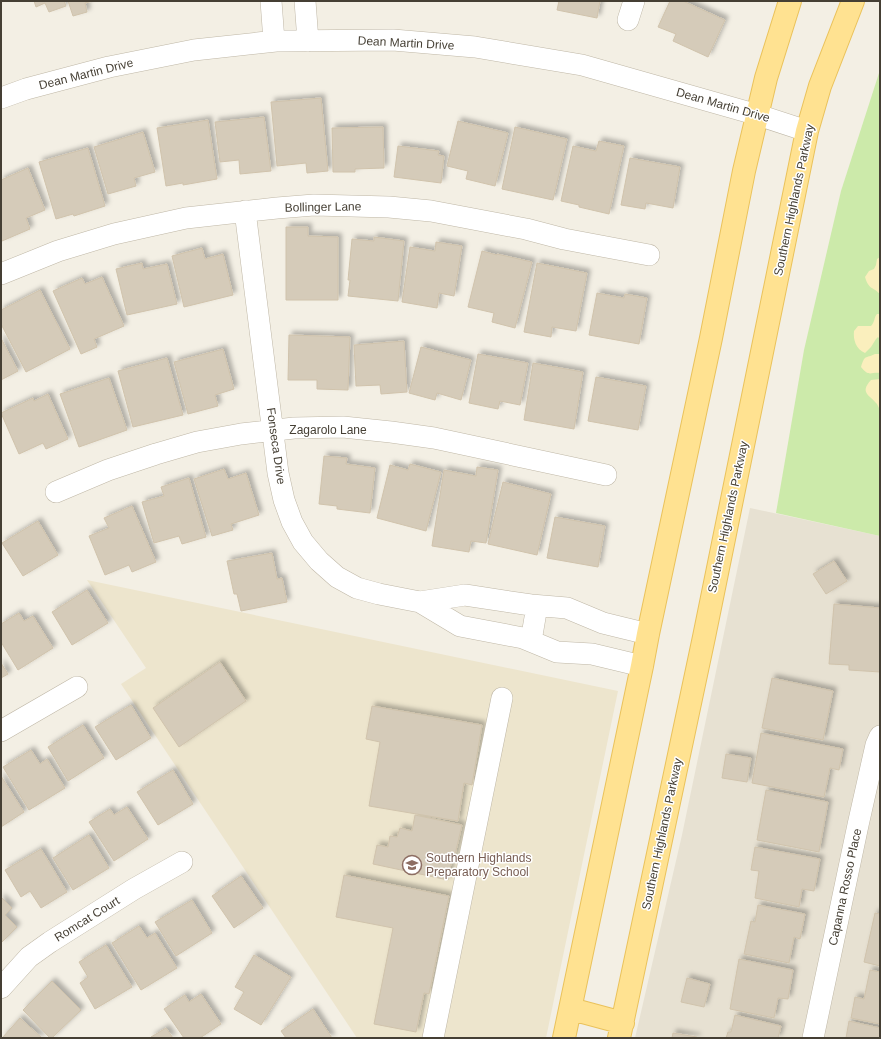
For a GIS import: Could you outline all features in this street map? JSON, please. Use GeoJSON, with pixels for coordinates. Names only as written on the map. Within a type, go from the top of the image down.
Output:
{"type":"FeatureCollection","features":[{"type":"Feature","properties":{"kind":"main road"},"geometry":{"type":"LineString","coordinates":[[564,1038],[709,346],[744,171],[766,78],[790,1]]}},
{"type":"Feature","properties":{"kind":"main road","name":"Southern Highlands Parkway"},"geometry":{"type":"LineString","coordinates":[[621,1030],[704,637],[807,131],[820,86],[853,1]]}},
{"type":"Feature","properties":{"kind":"main road"},"geometry":{"type":"LineString","coordinates":[[571,1009],[621,1030]]}},
{"type":"Feature","properties":{"kind":"street"},"geometry":{"type":"LineString","coordinates":[[271,1],[274,41]]}},
{"type":"Feature","properties":{"kind":"street"},"geometry":{"type":"LineString","coordinates":[[305,1],[308,41]]}},
{"type":"Feature","properties":{"kind":"street","name":"Dean Martin Drive"},"geometry":{"type":"LineString","coordinates":[[1,98],[26,89],[109,67],[194,50],[274,41],[393,40],[475,47],[582,65],[758,115],[807,131]]}},
{"type":"Feature","properties":{"kind":"street","name":"Bollinger Lane"},"geometry":{"type":"LineString","coordinates":[[1,274],[58,251],[114,234],[186,218],[277,208],[314,206],[389,207],[431,211],[649,255]]}},
{"type":"Feature","properties":{"kind":"street","name":"Fonseca Drive"},"geometry":{"type":"LineString","coordinates":[[245,212],[278,473],[284,500],[292,522],[303,542],[319,561],[337,577],[357,588],[378,594],[420,602],[465,595],[537,606],[566,608],[603,624],[648,634]]}},
{"type":"Feature","properties":{"kind":"street","name":"Zagarolo Lane"},"geometry":{"type":"LineString","coordinates":[[56,492],[108,470],[197,442],[241,434],[294,428],[343,427],[434,438],[606,475]]}},
{"type":"Feature","properties":{"kind":"street","name":"Fonseca Drive"},"geometry":{"type":"LineString","coordinates":[[420,602],[460,626],[523,638],[557,652],[592,654],[642,666]]}},
{"type":"Feature","properties":{"kind":"street"},"geometry":{"type":"LineString","coordinates":[[531,641],[537,606]]}},
{"type":"Feature","properties":{"kind":"street"},"geometry":{"type":"LineString","coordinates":[[1,732],[77,686]]}},
{"type":"Feature","properties":{"kind":"street"},"geometry":{"type":"LineString","coordinates":[[433,1038],[502,698]]}},
{"type":"Feature","properties":{"kind":"street","name":"Capanna Rosso Place"},"geometry":{"type":"LineString","coordinates":[[814,1038],[859,819],[876,745],[880,736]]}},
{"type":"Feature","properties":{"kind":"street","name":"Romcat Court"},"geometry":{"type":"LineString","coordinates":[[1,988],[29,957],[50,942],[134,889],[182,862]]}},
{"type":"Feature","properties":{"kind":"shaded area"},"geometry":{"type":"Polygon","coordinates":[[[750,508],[880,536],[880,1038],[635,1038],[682,835],[750,508]]]}},
{"type":"Feature","properties":{"kind":"shaded area","name":"Southern Highlands Preparatory School"},"geometry":{"type":"Polygon","coordinates":[[[87,580],[618,691],[546,1038],[357,1038],[121,684],[146,668],[87,580]]]}},
{"type":"Feature","properties":{"kind":"green space"},"geometry":{"type":"Polygon","coordinates":[[[880,70],[880,536],[776,513],[804,350],[841,191],[880,70]]]}},
{"type":"Feature","properties":{"kind":"sand"},"geometry":{"type":"Polygon","coordinates":[[[880,257],[880,294],[869,286],[865,277],[869,271],[874,269],[877,259],[880,257]]]}},
{"type":"Feature","properties":{"kind":"sand"},"geometry":{"type":"Polygon","coordinates":[[[877,314],[880,314],[880,339],[878,337],[865,353],[859,349],[856,344],[854,331],[858,326],[871,326],[877,314]]]}},
{"type":"Feature","properties":{"kind":"sand"},"geometry":{"type":"Polygon","coordinates":[[[875,354],[880,354],[880,373],[868,373],[861,367],[863,360],[875,354]]]}},
{"type":"Feature","properties":{"kind":"sand"},"geometry":{"type":"Polygon","coordinates":[[[880,379],[880,410],[877,404],[867,394],[866,388],[871,380],[880,379]]]}},
{"type":"Feature","properties":{"kind":"building"},"geometry":{"type":"Polygon","coordinates":[[[34,1],[64,1],[66,6],[49,12],[45,3],[36,7],[34,1]]]}},
{"type":"Feature","properties":{"kind":"building"},"geometry":{"type":"Polygon","coordinates":[[[68,1],[93,1],[85,3],[87,12],[73,16],[68,1]]]}},
{"type":"Feature","properties":{"kind":"building"},"geometry":{"type":"Polygon","coordinates":[[[559,1],[600,1],[597,18],[557,10],[559,1]]]}},
{"type":"Feature","properties":{"kind":"building"},"geometry":{"type":"Polygon","coordinates":[[[670,1],[683,1],[725,20],[708,57],[673,41],[676,34],[658,27],[670,1]]]}},
{"type":"Feature","properties":{"kind":"building"},"geometry":{"type":"Polygon","coordinates":[[[321,98],[328,171],[307,173],[306,163],[277,166],[271,102],[321,98]]]}},
{"type":"Feature","properties":{"kind":"building"},"geometry":{"type":"Polygon","coordinates":[[[264,117],[271,171],[240,174],[239,160],[220,162],[215,122],[264,117]]]}},
{"type":"Feature","properties":{"kind":"building"},"geometry":{"type":"Polygon","coordinates":[[[208,120],[217,179],[183,185],[183,183],[166,186],[157,128],[208,120]]]}},
{"type":"Feature","properties":{"kind":"building"},"geometry":{"type":"Polygon","coordinates":[[[458,121],[508,133],[495,186],[466,179],[468,171],[447,166],[458,121]]]}},
{"type":"Feature","properties":{"kind":"building"},"geometry":{"type":"Polygon","coordinates":[[[383,127],[384,168],[355,169],[355,172],[333,172],[332,128],[383,127]]]}},
{"type":"Feature","properties":{"kind":"building"},"geometry":{"type":"Polygon","coordinates":[[[515,127],[567,139],[553,200],[502,189],[515,127]]]}},
{"type":"Feature","properties":{"kind":"building"},"geometry":{"type":"Polygon","coordinates":[[[143,132],[155,172],[134,178],[136,186],[108,194],[94,147],[143,132]]]}},
{"type":"Feature","properties":{"kind":"building"},"geometry":{"type":"Polygon","coordinates":[[[599,141],[624,146],[609,214],[561,201],[573,146],[596,151],[599,141]]]}},
{"type":"Feature","properties":{"kind":"building"},"geometry":{"type":"Polygon","coordinates":[[[398,146],[439,151],[438,155],[444,156],[441,183],[394,177],[398,146]]]}},
{"type":"Feature","properties":{"kind":"building"},"geometry":{"type":"Polygon","coordinates":[[[88,148],[105,206],[74,216],[73,214],[56,219],[39,162],[88,148]]]}},
{"type":"Feature","properties":{"kind":"building"},"geometry":{"type":"Polygon","coordinates":[[[630,158],[680,167],[673,208],[646,203],[645,209],[621,205],[630,158]]]}},
{"type":"Feature","properties":{"kind":"building"},"geometry":{"type":"Polygon","coordinates":[[[28,168],[45,210],[26,218],[30,229],[2,241],[1,180],[28,168]]]}},
{"type":"Feature","properties":{"kind":"building"},"geometry":{"type":"Polygon","coordinates":[[[286,227],[308,227],[308,236],[338,237],[338,300],[286,300],[286,227]]]}},
{"type":"Feature","properties":{"kind":"building"},"geometry":{"type":"Polygon","coordinates":[[[374,237],[404,241],[398,301],[348,296],[352,239],[374,241],[374,237]]]}},
{"type":"Feature","properties":{"kind":"building"},"geometry":{"type":"Polygon","coordinates":[[[436,242],[462,246],[454,296],[439,293],[437,308],[402,302],[410,247],[435,251],[436,242]]]}},
{"type":"Feature","properties":{"kind":"building"},"geometry":{"type":"Polygon","coordinates":[[[202,248],[205,259],[223,254],[233,295],[184,307],[172,256],[202,248]]]}},
{"type":"Feature","properties":{"kind":"building"},"geometry":{"type":"Polygon","coordinates":[[[482,251],[532,262],[515,328],[492,322],[494,313],[468,307],[482,251]]]}},
{"type":"Feature","properties":{"kind":"building"},"geometry":{"type":"Polygon","coordinates":[[[142,263],[143,269],[167,264],[177,304],[127,315],[116,269],[142,263]]]}},
{"type":"Feature","properties":{"kind":"building"},"geometry":{"type":"Polygon","coordinates":[[[537,263],[587,273],[576,331],[552,327],[551,337],[524,332],[537,263]]]}},
{"type":"Feature","properties":{"kind":"building"},"geometry":{"type":"Polygon","coordinates":[[[102,277],[124,326],[94,339],[97,347],[81,354],[53,291],[82,278],[85,284],[102,277]]]}},
{"type":"Feature","properties":{"kind":"building"},"geometry":{"type":"Polygon","coordinates":[[[40,290],[70,349],[26,372],[1,324],[1,310],[40,290]]]}},
{"type":"Feature","properties":{"kind":"building"},"geometry":{"type":"Polygon","coordinates":[[[597,293],[624,298],[625,294],[647,298],[639,344],[589,335],[597,293]]]}},
{"type":"Feature","properties":{"kind":"building"},"geometry":{"type":"Polygon","coordinates":[[[289,335],[350,337],[348,390],[317,389],[317,380],[288,380],[289,335]]]}},
{"type":"Feature","properties":{"kind":"building"},"geometry":{"type":"Polygon","coordinates":[[[1,338],[18,371],[1,380],[1,338]]]}},
{"type":"Feature","properties":{"kind":"building"},"geometry":{"type":"Polygon","coordinates":[[[404,341],[407,392],[381,394],[380,385],[356,386],[354,345],[404,341]]]}},
{"type":"Feature","properties":{"kind":"building"},"geometry":{"type":"Polygon","coordinates":[[[421,347],[471,360],[461,400],[437,393],[435,400],[409,393],[421,347]]]}},
{"type":"Feature","properties":{"kind":"building"},"geometry":{"type":"Polygon","coordinates":[[[223,349],[234,389],[215,395],[218,406],[188,414],[174,362],[223,349]]]}},
{"type":"Feature","properties":{"kind":"building"},"geometry":{"type":"Polygon","coordinates":[[[478,354],[528,363],[520,405],[500,401],[498,409],[469,403],[478,354]]]}},
{"type":"Feature","properties":{"kind":"building"},"geometry":{"type":"Polygon","coordinates":[[[167,358],[183,415],[133,427],[118,371],[167,358]]]}},
{"type":"Feature","properties":{"kind":"building"},"geometry":{"type":"Polygon","coordinates":[[[533,363],[583,372],[574,429],[524,420],[533,363]]]}},
{"type":"Feature","properties":{"kind":"building"},"geometry":{"type":"Polygon","coordinates":[[[596,377],[646,386],[638,430],[588,421],[596,377]]]}},
{"type":"Feature","properties":{"kind":"building"},"geometry":{"type":"Polygon","coordinates":[[[109,378],[127,430],[79,447],[60,394],[109,378]]]}},
{"type":"Feature","properties":{"kind":"building"},"geometry":{"type":"Polygon","coordinates":[[[48,394],[68,439],[46,449],[43,443],[19,454],[1,413],[33,398],[34,401],[48,394]]]}},
{"type":"Feature","properties":{"kind":"building"},"geometry":{"type":"Polygon","coordinates":[[[324,456],[347,458],[346,464],[375,468],[370,513],[337,509],[337,506],[319,504],[324,456]]]}},
{"type":"Feature","properties":{"kind":"building"},"geometry":{"type":"Polygon","coordinates":[[[410,464],[441,472],[426,531],[377,518],[390,465],[408,470],[410,464]]]}},
{"type":"Feature","properties":{"kind":"building"},"geometry":{"type":"Polygon","coordinates":[[[477,467],[498,470],[486,543],[471,541],[469,552],[432,546],[444,470],[476,476],[477,467]]]}},
{"type":"Feature","properties":{"kind":"building"},"geometry":{"type":"Polygon","coordinates":[[[224,469],[228,479],[246,473],[259,515],[231,524],[233,530],[212,536],[194,479],[224,469]]]}},
{"type":"Feature","properties":{"kind":"building"},"geometry":{"type":"Polygon","coordinates":[[[189,478],[206,537],[182,544],[179,536],[154,543],[142,502],[164,496],[161,487],[189,478]]]}},
{"type":"Feature","properties":{"kind":"building"},"geometry":{"type":"Polygon","coordinates":[[[503,482],[551,494],[537,555],[488,544],[503,482]]]}},
{"type":"Feature","properties":{"kind":"building"},"geometry":{"type":"Polygon","coordinates":[[[132,506],[156,562],[132,572],[129,565],[105,575],[89,536],[109,528],[104,518],[132,506]]]}},
{"type":"Feature","properties":{"kind":"building"},"geometry":{"type":"Polygon","coordinates":[[[555,517],[605,526],[598,567],[547,558],[555,517]]]}},
{"type":"Feature","properties":{"kind":"building"},"geometry":{"type":"Polygon","coordinates":[[[38,521],[58,555],[23,576],[2,543],[38,521]]]}},
{"type":"Feature","properties":{"kind":"building"},"geometry":{"type":"Polygon","coordinates":[[[272,553],[277,579],[282,578],[287,602],[241,611],[237,594],[234,594],[227,561],[272,553]]]}},
{"type":"Feature","properties":{"kind":"building"},"geometry":{"type":"Polygon","coordinates":[[[834,561],[847,581],[826,594],[813,574],[834,561]]]}},
{"type":"Feature","properties":{"kind":"building"},"geometry":{"type":"Polygon","coordinates":[[[87,590],[108,623],[72,645],[52,612],[87,590]]]}},
{"type":"Feature","properties":{"kind":"building"},"geometry":{"type":"Polygon","coordinates":[[[834,604],[880,608],[880,672],[849,670],[849,665],[829,664],[834,604]]]}},
{"type":"Feature","properties":{"kind":"building"},"geometry":{"type":"Polygon","coordinates":[[[19,613],[24,621],[33,616],[53,648],[18,670],[1,642],[1,624],[19,613]]]}},
{"type":"Feature","properties":{"kind":"building"},"geometry":{"type":"Polygon","coordinates":[[[220,662],[246,701],[179,747],[153,708],[220,662]]]}},
{"type":"Feature","properties":{"kind":"building"},"geometry":{"type":"Polygon","coordinates":[[[1,663],[8,674],[1,678],[1,663]]]}},
{"type":"Feature","properties":{"kind":"building"},"geometry":{"type":"Polygon","coordinates":[[[772,678],[833,691],[823,740],[762,728],[772,678]]]}},
{"type":"Feature","properties":{"kind":"building"},"geometry":{"type":"Polygon","coordinates":[[[131,705],[151,738],[116,760],[95,727],[131,705]]]}},
{"type":"Feature","properties":{"kind":"building"},"geometry":{"type":"Polygon","coordinates":[[[372,706],[482,725],[472,785],[464,783],[458,821],[369,806],[380,742],[366,739],[372,706]]]}},
{"type":"Feature","properties":{"kind":"building"},"geometry":{"type":"Polygon","coordinates":[[[83,725],[104,758],[68,781],[48,747],[83,725]]]}},
{"type":"Feature","properties":{"kind":"building"},"geometry":{"type":"Polygon","coordinates":[[[761,733],[843,749],[839,770],[830,768],[824,797],[752,783],[761,733]]]}},
{"type":"Feature","properties":{"kind":"building"},"geometry":{"type":"Polygon","coordinates":[[[31,750],[40,764],[47,759],[65,788],[29,810],[3,767],[31,750]]]}},
{"type":"Feature","properties":{"kind":"building"},"geometry":{"type":"Polygon","coordinates":[[[726,754],[751,758],[747,782],[722,778],[726,754]]]}},
{"type":"Feature","properties":{"kind":"building"},"geometry":{"type":"Polygon","coordinates":[[[173,770],[193,804],[158,825],[137,792],[173,770]]]}},
{"type":"Feature","properties":{"kind":"building"},"geometry":{"type":"Polygon","coordinates":[[[1,776],[24,812],[1,827],[1,776]]]}},
{"type":"Feature","properties":{"kind":"building"},"geometry":{"type":"Polygon","coordinates":[[[766,790],[828,802],[819,852],[757,840],[766,790]]]}},
{"type":"Feature","properties":{"kind":"building"},"geometry":{"type":"Polygon","coordinates":[[[127,807],[148,839],[114,861],[89,822],[110,809],[114,815],[127,807]]]}},
{"type":"Feature","properties":{"kind":"building"},"geometry":{"type":"Polygon","coordinates":[[[415,815],[462,825],[454,859],[452,858],[448,880],[373,864],[377,845],[388,847],[390,836],[397,837],[400,828],[412,831],[415,815]]]}},
{"type":"Feature","properties":{"kind":"building"},"geometry":{"type":"Polygon","coordinates":[[[89,835],[109,868],[73,890],[53,858],[89,835]]]}},
{"type":"Feature","properties":{"kind":"building"},"geometry":{"type":"Polygon","coordinates":[[[755,847],[820,859],[814,891],[802,889],[799,907],[755,898],[759,871],[751,870],[755,847]]]}},
{"type":"Feature","properties":{"kind":"building"},"geometry":{"type":"Polygon","coordinates":[[[41,849],[67,892],[41,908],[30,891],[21,897],[5,870],[41,849]]]}},
{"type":"Feature","properties":{"kind":"building"},"geometry":{"type":"Polygon","coordinates":[[[344,875],[449,896],[429,994],[424,993],[416,1032],[374,1024],[393,928],[336,917],[344,875]]]}},
{"type":"Feature","properties":{"kind":"building"},"geometry":{"type":"Polygon","coordinates":[[[241,876],[263,908],[234,928],[212,896],[241,876]]]}},
{"type":"Feature","properties":{"kind":"building"},"geometry":{"type":"Polygon","coordinates":[[[1,897],[12,908],[5,915],[17,927],[1,943],[1,897]]]}},
{"type":"Feature","properties":{"kind":"building"},"geometry":{"type":"Polygon","coordinates":[[[192,900],[212,933],[176,956],[155,922],[192,900]]]}},
{"type":"Feature","properties":{"kind":"building"},"geometry":{"type":"Polygon","coordinates":[[[758,905],[805,914],[800,939],[794,937],[789,963],[744,954],[751,921],[755,922],[758,905]]]}},
{"type":"Feature","properties":{"kind":"building"},"geometry":{"type":"Polygon","coordinates":[[[875,913],[880,914],[880,966],[864,962],[875,913]]]}},
{"type":"Feature","properties":{"kind":"building"},"geometry":{"type":"Polygon","coordinates":[[[139,926],[147,938],[155,933],[177,968],[141,990],[112,943],[139,926]]]}},
{"type":"Feature","properties":{"kind":"building"},"geometry":{"type":"Polygon","coordinates":[[[106,945],[132,987],[95,1009],[80,983],[88,977],[79,962],[106,945]]]}},
{"type":"Feature","properties":{"kind":"building"},"geometry":{"type":"Polygon","coordinates":[[[254,955],[291,977],[261,1025],[234,1009],[244,992],[235,987],[254,955]]]}},
{"type":"Feature","properties":{"kind":"building"},"geometry":{"type":"Polygon","coordinates":[[[739,959],[793,970],[788,999],[778,998],[774,1018],[730,1009],[739,959]]]}},
{"type":"Feature","properties":{"kind":"building"},"geometry":{"type":"Polygon","coordinates":[[[870,970],[880,972],[880,1024],[851,1018],[855,997],[864,999],[870,970]]]}},
{"type":"Feature","properties":{"kind":"building"},"geometry":{"type":"Polygon","coordinates":[[[687,978],[710,984],[704,1007],[681,1002],[687,978]]]}},
{"type":"Feature","properties":{"kind":"building"},"geometry":{"type":"Polygon","coordinates":[[[52,981],[81,1010],[52,1038],[50,1038],[23,1010],[52,981]]]}},
{"type":"Feature","properties":{"kind":"building"},"geometry":{"type":"Polygon","coordinates":[[[201,994],[221,1024],[200,1038],[184,1038],[164,1009],[185,995],[189,1002],[201,994]]]}},
{"type":"Feature","properties":{"kind":"building"},"geometry":{"type":"Polygon","coordinates":[[[313,1009],[332,1038],[286,1038],[281,1031],[313,1009]]]}},
{"type":"Feature","properties":{"kind":"building"},"geometry":{"type":"Polygon","coordinates":[[[735,1015],[781,1026],[778,1038],[726,1038],[728,1032],[731,1032],[735,1015]]]}},
{"type":"Feature","properties":{"kind":"building"},"geometry":{"type":"Polygon","coordinates":[[[20,1018],[42,1038],[2,1038],[20,1018]]]}},
{"type":"Feature","properties":{"kind":"building"},"geometry":{"type":"Polygon","coordinates":[[[849,1021],[880,1028],[880,1038],[846,1038],[849,1021]]]}},
{"type":"Feature","properties":{"kind":"building"},"geometry":{"type":"Polygon","coordinates":[[[166,1028],[173,1038],[150,1038],[151,1037],[166,1028]]]}},
{"type":"Feature","properties":{"kind":"building"},"geometry":{"type":"Polygon","coordinates":[[[673,1033],[697,1037],[697,1038],[672,1038],[673,1033]]]}},
{"type":"Feature","properties":{"kind":"place","name":"Southern Highlands Preparatory School"},"geometry":{"type":"Point","coordinates":[412,865]}}]}
